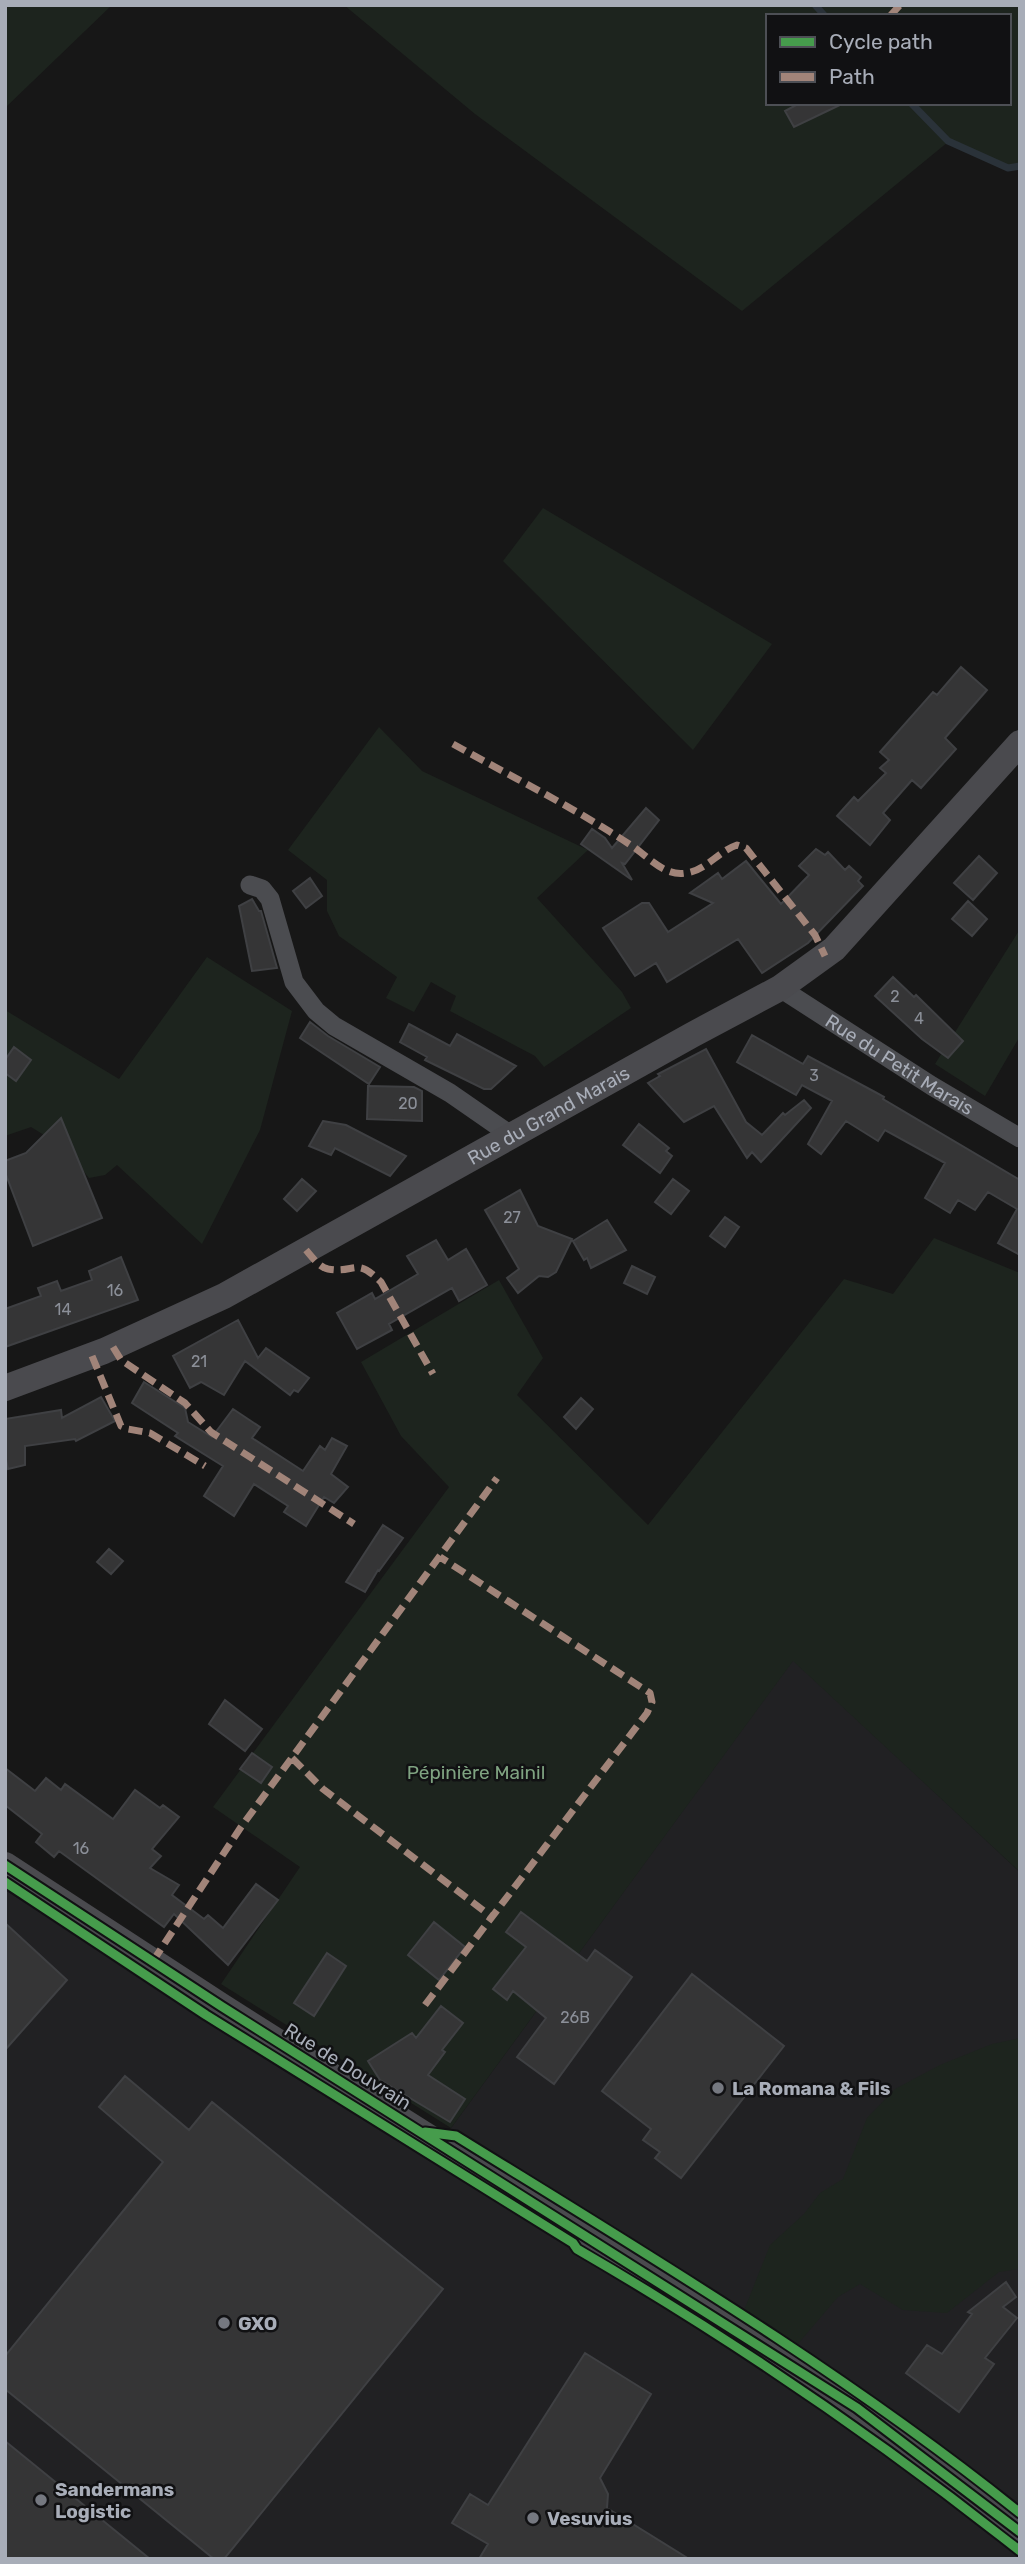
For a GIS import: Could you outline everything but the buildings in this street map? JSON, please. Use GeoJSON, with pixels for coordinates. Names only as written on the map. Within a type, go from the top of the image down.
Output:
{"type":"FeatureCollection","features":[{"type":"Feature","properties":{"kind":"street","name":"Rue du Grand Marais"},"geometry":{"type":"LineString","coordinates":[[5,1388],[104,1351],[224,1296],[780,988],[834,948],[1020,743]]}},
{"type":"Feature","properties":{"kind":"street"},"geometry":{"type":"LineString","coordinates":[[250,884],[262,889],[270,899],[294,982],[316,1011],[334,1026],[450,1093],[512,1136]]}},
{"type":"Feature","properties":{"kind":"street","name":"Rue du Petit Marais"},"geometry":{"type":"LineString","coordinates":[[780,988],[932,1086],[1020,1138]]}},
{"type":"Feature","properties":{"kind":"street","name":"Rue de Douvrain"},"geometry":{"type":"LineString","coordinates":[[5,1865],[221,2006],[857,2408],[1020,2532]]}},
{"type":"Feature","properties":{"kind":"shaded area"},"geometry":{"type":"Polygon","coordinates":[[[793,1660],[1020,1872],[1020,2559],[5,2559],[5,1890],[417,2152],[451,2128],[793,1660]]]}},
{"type":"Feature","properties":{"kind":"green space"},"geometry":{"type":"Polygon","coordinates":[[[5,5],[112,5],[6,107],[5,5]]]}},
{"type":"Feature","properties":{"kind":"green space"},"geometry":{"type":"Polygon","coordinates":[[[344,5],[1020,5],[1020,166],[1008,168],[948,142],[742,311],[475,114],[344,5]]]}},
{"type":"Feature","properties":{"kind":"green space"},"geometry":{"type":"Polygon","coordinates":[[[543,508],[772,644],[693,750],[503,561],[543,508]]]}},
{"type":"Feature","properties":{"kind":"green space"},"geometry":{"type":"Polygon","coordinates":[[[379,727],[422,771],[588,850],[537,898],[622,992],[631,1008],[544,1067],[535,1056],[450,1011],[456,996],[431,982],[414,1012],[386,998],[397,977],[339,936],[327,911],[327,880],[288,850],[379,727]]]}},
{"type":"Feature","properties":{"kind":"green space"},"geometry":{"type":"Polygon","coordinates":[[[1020,929],[1020,1036],[985,1096],[935,1064],[1020,929]]]}},
{"type":"Feature","properties":{"kind":"green space"},"geometry":{"type":"Polygon","coordinates":[[[207,957],[292,1011],[260,1130],[202,1244],[117,1165],[105,1175],[89,1178],[65,1148],[31,1127],[5,1136],[5,1010],[119,1079],[207,957]]]}},
{"type":"Feature","properties":{"kind":"green space","name":"Pépinière Mainil"},"geometry":{"type":"Polygon","coordinates":[[[934,1238],[1020,1273],[1020,1872],[793,1661],[451,2128],[221,1984],[300,1867],[213,1807],[449,1487],[401,1436],[361,1362],[499,1280],[543,1358],[517,1395],[648,1525],[844,1279],[893,1294],[934,1238]]]}},
{"type":"Feature","properties":{"kind":"green space"},"geometry":{"type":"Polygon","coordinates":[[[1020,2038],[1020,2273],[1018,2269],[999,2272],[947,2313],[903,2310],[860,2284],[838,2297],[797,2345],[743,2313],[770,2245],[804,2214],[820,2193],[843,2179],[867,2118],[895,2089],[940,2065],[992,2044],[1020,2038]]]}},
{"type":"Feature","properties":{"kind":"waterway"},"geometry":{"type":"LineString","coordinates":[[815,5],[823,14]]}},
{"type":"Feature","properties":{"kind":"waterway"},"geometry":{"type":"LineString","coordinates":[[913,105],[948,141],[1008,168],[1020,166]]}},
{"type":"Feature","properties":{"kind":"marked path"},"geometry":{"type":"LineString","coordinates":[[892,14],[900,5]]}},
{"type":"Feature","properties":{"kind":"marked path"},"geometry":{"type":"LineString","coordinates":[[453,744],[591,820],[658,866],[672,872],[693,871],[737,845],[746,848],[815,935],[825,956]]}},
{"type":"Feature","properties":{"kind":"marked path"},"geometry":{"type":"LineString","coordinates":[[306,1250],[325,1268],[360,1268],[381,1282],[433,1374]]}},
{"type":"Feature","properties":{"kind":"marked path"},"geometry":{"type":"LineString","coordinates":[[113,1347],[121,1360],[185,1403],[211,1432],[354,1524]]}},
{"type":"Feature","properties":{"kind":"marked path"},"geometry":{"type":"LineString","coordinates":[[92,1356],[121,1426],[150,1433],[205,1466]]}},
{"type":"Feature","properties":{"kind":"marked path"},"geometry":{"type":"LineString","coordinates":[[153,1961],[241,1827],[497,1478]]}},
{"type":"Feature","properties":{"kind":"marked path"},"geometry":{"type":"LineString","coordinates":[[425,2005],[647,1713],[652,1702],[650,1693],[440,1557]]}},
{"type":"Feature","properties":{"kind":"marked path"},"geometry":{"type":"LineString","coordinates":[[292,1758],[323,1789],[492,1917]]}},
{"type":"Feature","properties":{"kind":"cycle path"},"geometry":{"type":"LineString","coordinates":[[5,1865],[221,2006],[857,2408],[1020,2532]]}},
{"type":"Feature","properties":{"kind":"cycle path"},"geometry":{"type":"LineString","coordinates":[[5,1882],[206,2015],[748,2355],[859,2430],[1020,2551]]}},
{"type":"Feature","properties":{"kind":"cycle path"},"geometry":{"type":"LineString","coordinates":[[425,2132],[456,2136],[744,2316],[884,2411],[1020,2513]]}},
{"type":"Feature","properties":{"kind":"place","name":"La Romana & Fils"},"geometry":{"type":"Point","coordinates":[718,2088]}},
{"type":"Feature","properties":{"kind":"place","name":"GXO"},"geometry":{"type":"Point","coordinates":[224,2323]}},
{"type":"Feature","properties":{"kind":"place","name":"Sandermans Logistic"},"geometry":{"type":"Point","coordinates":[41,2500]}},
{"type":"Feature","properties":{"kind":"place","name":"Vesuvius"},"geometry":{"type":"Point","coordinates":[533,2518]}}]}
